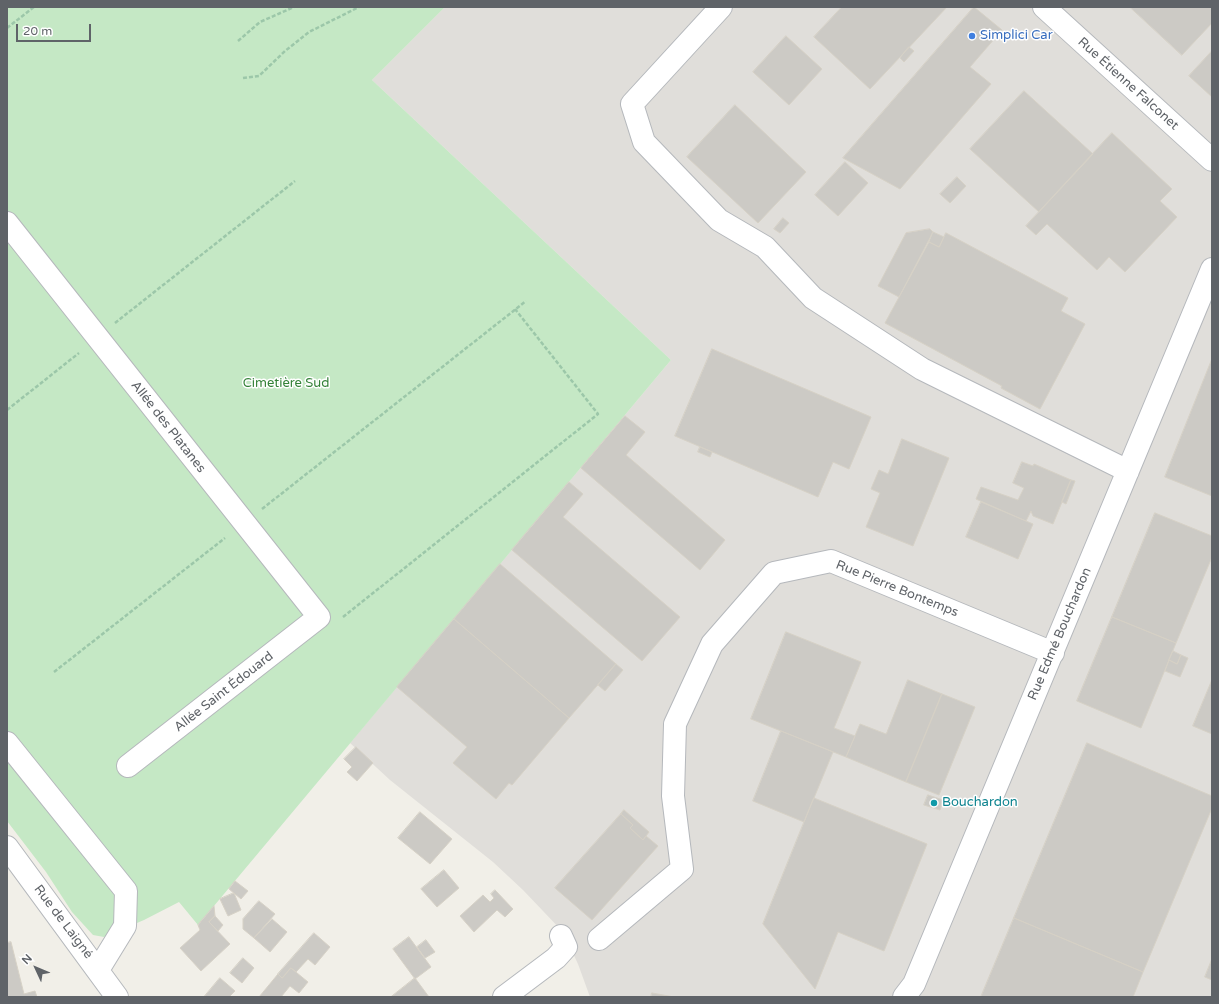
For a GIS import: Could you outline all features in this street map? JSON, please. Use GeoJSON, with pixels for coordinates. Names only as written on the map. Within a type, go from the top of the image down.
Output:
{"type":"FeatureCollection","features":[{"type":"Feature","properties":{"kind":"street"},"geometry":{"type":"LineString","coordinates":[[722,7],[632,104],[644,142],[719,220],[765,247],[813,298],[922,369],[1128,471]]}},
{"type":"Feature","properties":{"kind":"street","name":"Rue Étienne Falconet"},"geometry":{"type":"LineString","coordinates":[[1044,7],[1212,160]]}},
{"type":"Feature","properties":{"kind":"street","name":"Allée des Platanes"},"geometry":{"type":"LineString","coordinates":[[13,230],[319,617]]}},
{"type":"Feature","properties":{"kind":"street","name":"Rue Edmé Bouchardon"},"geometry":{"type":"LineString","coordinates":[[904,997],[914,984],[1212,269]]}},
{"type":"Feature","properties":{"kind":"street","name":"Rue Pierre Bontemps"},"geometry":{"type":"LineString","coordinates":[[599,939],[682,869],[673,796],[675,724],[712,644],[774,573],[831,561],[1053,653]]}},
{"type":"Feature","properties":{"kind":"street","name":"Allée Saint Édouard"},"geometry":{"type":"LineString","coordinates":[[128,766],[319,617]]}},
{"type":"Feature","properties":{"kind":"street"},"geometry":{"type":"LineString","coordinates":[[7,743],[126,891],[125,926],[98,970]]}},
{"type":"Feature","properties":{"kind":"street","name":"Rue de Laigné"},"geometry":{"type":"LineString","coordinates":[[11,862],[98,970],[117,997]]}},
{"type":"Feature","properties":{"kind":"street"},"geometry":{"type":"LineString","coordinates":[[504,997],[556,958],[566,947],[561,936]]}},
{"type":"Feature","properties":{"kind":"path"},"geometry":{"type":"LineString","coordinates":[[7,28],[34,7]]}},
{"type":"Feature","properties":{"kind":"path"},"geometry":{"type":"LineString","coordinates":[[238,40],[260,22],[294,7]]}},
{"type":"Feature","properties":{"kind":"path"},"geometry":{"type":"LineString","coordinates":[[243,78],[259,76],[285,50],[309,32],[359,7]]}},
{"type":"Feature","properties":{"kind":"path"},"geometry":{"type":"LineString","coordinates":[[7,410],[295,181]]}},
{"type":"Feature","properties":{"kind":"path"},"geometry":{"type":"LineString","coordinates":[[54,672],[526,301]]}},
{"type":"Feature","properties":{"kind":"path"},"geometry":{"type":"LineString","coordinates":[[319,617],[336,623],[598,414],[515,309]]}},
{"type":"Feature","properties":{"kind":"shaded area"},"geometry":{"type":"Polygon","coordinates":[[[445,7],[1212,7],[1212,997],[590,997],[578,964],[563,932],[523,890],[493,862],[390,780],[350,743],[671,360],[372,80],[445,7]]]}},
{"type":"Feature","properties":{"kind":"green space","name":"Cimetière Sud"},"geometry":{"type":"Polygon","coordinates":[[[7,7],[445,7],[372,80],[671,360],[198,925],[179,902],[144,920],[104,937],[93,935],[72,912],[46,872],[7,821],[7,7]]]}},
{"type":"Feature","properties":{"kind":"building"},"geometry":{"type":"Polygon","coordinates":[[[842,7],[947,7],[870,89],[814,37],[842,7]]]}},
{"type":"Feature","properties":{"kind":"building"},"geometry":{"type":"Polygon","coordinates":[[[974,7],[1002,30],[970,67],[991,84],[900,189],[843,158],[974,7]]]}},
{"type":"Feature","properties":{"kind":"building"},"geometry":{"type":"Polygon","coordinates":[[[1130,7],[1212,7],[1212,23],[1182,55],[1130,7]]]}},
{"type":"Feature","properties":{"kind":"building"},"geometry":{"type":"Polygon","coordinates":[[[786,36],[822,69],[789,105],[753,72],[786,36]]]}},
{"type":"Feature","properties":{"kind":"building"},"geometry":{"type":"Polygon","coordinates":[[[909,47],[914,51],[904,62],[900,58],[909,47]]]}},
{"type":"Feature","properties":{"kind":"building"},"geometry":{"type":"Polygon","coordinates":[[[1212,51],[1212,97],[1189,76],[1212,51]]]}},
{"type":"Feature","properties":{"kind":"building"},"geometry":{"type":"Polygon","coordinates":[[[1024,91],[1093,154],[1039,212],[970,149],[1024,91]]]}},
{"type":"Feature","properties":{"kind":"building"},"geometry":{"type":"Polygon","coordinates":[[[735,105],[806,172],[758,223],[687,157],[735,105]]]}},
{"type":"Feature","properties":{"kind":"building"},"geometry":{"type":"Polygon","coordinates":[[[1112,133],[1172,189],[1160,201],[1177,217],[1125,272],[1109,257],[1097,270],[1047,224],[1036,235],[1026,226],[1112,133]]]}},
{"type":"Feature","properties":{"kind":"building"},"geometry":{"type":"Polygon","coordinates":[[[845,162],[868,183],[838,216],[815,195],[845,162]]]}},
{"type":"Feature","properties":{"kind":"building"},"geometry":{"type":"Polygon","coordinates":[[[957,177],[966,186],[950,203],[940,194],[957,177]]]}},
{"type":"Feature","properties":{"kind":"building"},"geometry":{"type":"Polygon","coordinates":[[[783,218],[789,223],[780,233],[774,229],[783,218]]]}},
{"type":"Feature","properties":{"kind":"building"},"geometry":{"type":"Polygon","coordinates":[[[930,229],[933,232],[899,297],[878,286],[906,233],[930,229]]]}},
{"type":"Feature","properties":{"kind":"building"},"geometry":{"type":"Polygon","coordinates":[[[933,232],[944,237],[939,247],[929,242],[933,232]]]}},
{"type":"Feature","properties":{"kind":"building"},"geometry":{"type":"Polygon","coordinates":[[[946,233],[1068,298],[1061,311],[1085,324],[1040,409],[1001,388],[1002,386],[885,323],[929,242],[939,247],[946,233]]]}},
{"type":"Feature","properties":{"kind":"building"},"geometry":{"type":"Polygon","coordinates":[[[712,349],[871,417],[849,469],[833,462],[818,497],[675,436],[712,349]]]}},
{"type":"Feature","properties":{"kind":"building"},"geometry":{"type":"Polygon","coordinates":[[[1212,359],[1212,496],[1165,477],[1212,359]]]}},
{"type":"Feature","properties":{"kind":"building"},"geometry":{"type":"Polygon","coordinates":[[[625,416],[645,432],[626,455],[725,540],[700,570],[581,468],[625,416]]]}},
{"type":"Feature","properties":{"kind":"building"},"geometry":{"type":"Polygon","coordinates":[[[902,439],[949,458],[913,546],[866,527],[880,493],[871,489],[879,470],[888,474],[902,439]]]}},
{"type":"Feature","properties":{"kind":"building"},"geometry":{"type":"Polygon","coordinates":[[[700,447],[712,452],[710,457],[698,452],[700,447]]]}},
{"type":"Feature","properties":{"kind":"building"},"geometry":{"type":"Polygon","coordinates":[[[1022,462],[1033,466],[1034,464],[1071,480],[1053,524],[1033,516],[1031,511],[1026,521],[976,499],[981,487],[1018,500],[1024,488],[1013,483],[1022,462]]]}},
{"type":"Feature","properties":{"kind":"building"},"geometry":{"type":"Polygon","coordinates":[[[1071,480],[1075,481],[1066,504],[1062,502],[1071,480]]]}},
{"type":"Feature","properties":{"kind":"building"},"geometry":{"type":"Polygon","coordinates":[[[569,482],[583,494],[563,517],[680,617],[642,661],[512,550],[569,482]]]}},
{"type":"Feature","properties":{"kind":"building"},"geometry":{"type":"Polygon","coordinates":[[[981,502],[1033,524],[1018,559],[966,537],[981,502]]]}},
{"type":"Feature","properties":{"kind":"building"},"geometry":{"type":"Polygon","coordinates":[[[1155,513],[1212,536],[1212,557],[1176,643],[1112,617],[1155,513]]]}},
{"type":"Feature","properties":{"kind":"building"},"geometry":{"type":"Polygon","coordinates":[[[500,564],[616,664],[569,718],[454,619],[500,564]]]}},
{"type":"Feature","properties":{"kind":"building"},"geometry":{"type":"Polygon","coordinates":[[[1112,617],[1176,643],[1141,728],[1077,701],[1112,617]]]}},
{"type":"Feature","properties":{"kind":"building"},"geometry":{"type":"Polygon","coordinates":[[[454,619],[569,718],[512,785],[509,783],[496,799],[453,763],[467,747],[397,687],[454,619]]]}},
{"type":"Feature","properties":{"kind":"building"},"geometry":{"type":"Polygon","coordinates":[[[786,632],[861,662],[834,728],[855,736],[846,757],[751,719],[786,632]]]}},
{"type":"Feature","properties":{"kind":"building"},"geometry":{"type":"Polygon","coordinates":[[[1173,651],[1181,655],[1177,664],[1169,660],[1173,651]]]}},
{"type":"Feature","properties":{"kind":"building"},"geometry":{"type":"Polygon","coordinates":[[[1181,655],[1188,658],[1180,677],[1165,671],[1169,660],[1177,664],[1181,655]]]}},
{"type":"Feature","properties":{"kind":"building"},"geometry":{"type":"Polygon","coordinates":[[[616,664],[623,670],[605,691],[598,685],[616,664]]]}},
{"type":"Feature","properties":{"kind":"building"},"geometry":{"type":"Polygon","coordinates":[[[908,680],[942,694],[906,782],[846,757],[860,724],[886,734],[908,680]]]}},
{"type":"Feature","properties":{"kind":"building"},"geometry":{"type":"Polygon","coordinates":[[[1212,680],[1212,734],[1193,726],[1212,680]]]}},
{"type":"Feature","properties":{"kind":"building"},"geometry":{"type":"Polygon","coordinates":[[[942,694],[975,707],[939,795],[906,782],[942,694]]]}},
{"type":"Feature","properties":{"kind":"building"},"geometry":{"type":"Polygon","coordinates":[[[781,731],[833,752],[804,822],[753,801],[781,731]]]}},
{"type":"Feature","properties":{"kind":"building"},"geometry":{"type":"Polygon","coordinates":[[[1087,743],[1212,796],[1212,808],[1143,972],[1014,918],[1087,743]]]}},
{"type":"Feature","properties":{"kind":"building"},"geometry":{"type":"Polygon","coordinates":[[[356,747],[373,763],[357,781],[347,772],[352,767],[344,759],[356,747]]]}},
{"type":"Feature","properties":{"kind":"building","name":"Bouchardon"},"geometry":{"type":"Polygon","coordinates":[[[928,795],[943,800],[940,810],[924,805],[928,795]]]}},
{"type":"Feature","properties":{"kind":"building"},"geometry":{"type":"Polygon","coordinates":[[[814,798],[927,844],[884,951],[838,932],[815,989],[763,924],[814,798]]]}},
{"type":"Feature","properties":{"kind":"building"},"geometry":{"type":"Polygon","coordinates":[[[624,810],[649,832],[643,840],[630,828],[633,825],[621,814],[624,810]]]}},
{"type":"Feature","properties":{"kind":"building"},"geometry":{"type":"Polygon","coordinates":[[[420,812],[452,839],[430,864],[398,838],[420,812]]]}},
{"type":"Feature","properties":{"kind":"building"},"geometry":{"type":"Polygon","coordinates":[[[621,814],[633,825],[630,828],[643,840],[646,836],[658,846],[592,920],[555,888],[621,814]]]}},
{"type":"Feature","properties":{"kind":"building"},"geometry":{"type":"Polygon","coordinates":[[[444,870],[459,888],[437,907],[421,889],[444,870]]]}},
{"type":"Feature","properties":{"kind":"building"},"geometry":{"type":"Polygon","coordinates":[[[235,881],[248,891],[241,899],[229,889],[235,881]]]}},
{"type":"Feature","properties":{"kind":"building"},"geometry":{"type":"Polygon","coordinates":[[[495,890],[513,909],[505,917],[497,910],[474,932],[460,916],[483,895],[490,902],[494,898],[491,894],[495,890]]]}},
{"type":"Feature","properties":{"kind":"building"},"geometry":{"type":"Polygon","coordinates":[[[234,893],[241,910],[228,916],[220,899],[234,893]]]}},
{"type":"Feature","properties":{"kind":"building"},"geometry":{"type":"Polygon","coordinates":[[[259,901],[275,914],[254,938],[243,929],[243,919],[259,901]]]}},
{"type":"Feature","properties":{"kind":"building"},"geometry":{"type":"Polygon","coordinates":[[[214,906],[215,916],[209,922],[230,944],[201,971],[180,948],[200,930],[198,925],[214,906]]]}},
{"type":"Feature","properties":{"kind":"building"},"geometry":{"type":"Polygon","coordinates":[[[215,916],[223,925],[218,931],[209,922],[215,916]]]}},
{"type":"Feature","properties":{"kind":"building"},"geometry":{"type":"Polygon","coordinates":[[[1014,918],[1143,972],[1133,997],[981,997],[1014,918]]]}},
{"type":"Feature","properties":{"kind":"building"},"geometry":{"type":"Polygon","coordinates":[[[272,919],[287,932],[270,952],[254,938],[272,919]]]}},
{"type":"Feature","properties":{"kind":"building"},"geometry":{"type":"Polygon","coordinates":[[[314,933],[330,947],[315,965],[308,959],[296,972],[291,968],[282,978],[278,974],[314,933]]]}},
{"type":"Feature","properties":{"kind":"building"},"geometry":{"type":"Polygon","coordinates":[[[409,937],[431,967],[415,979],[393,949],[409,937]]]}},
{"type":"Feature","properties":{"kind":"building"},"geometry":{"type":"Polygon","coordinates":[[[426,940],[435,952],[425,958],[417,947],[426,940]]]}},
{"type":"Feature","properties":{"kind":"building"},"geometry":{"type":"Polygon","coordinates":[[[11,942],[24,994],[35,991],[37,997],[7,997],[7,943],[11,942]]]}},
{"type":"Feature","properties":{"kind":"building"},"geometry":{"type":"Polygon","coordinates":[[[243,958],[254,968],[242,983],[230,973],[243,958]]]}},
{"type":"Feature","properties":{"kind":"building"},"geometry":{"type":"Polygon","coordinates":[[[1212,959],[1212,980],[1205,977],[1212,959]]]}},
{"type":"Feature","properties":{"kind":"building"},"geometry":{"type":"Polygon","coordinates":[[[291,968],[308,982],[299,993],[290,986],[281,997],[259,997],[278,974],[282,978],[291,968]]]}},
{"type":"Feature","properties":{"kind":"building"},"geometry":{"type":"Polygon","coordinates":[[[220,978],[235,991],[229,997],[204,997],[220,978]]]}},
{"type":"Feature","properties":{"kind":"building"},"geometry":{"type":"Polygon","coordinates":[[[415,978],[429,997],[391,997],[415,978]]]}},
{"type":"Feature","properties":{"kind":"building"},"geometry":{"type":"Polygon","coordinates":[[[652,993],[674,997],[651,997],[652,993]]]}},
{"type":"Feature","properties":{"kind":"place","name":"Simplici Car"},"geometry":{"type":"Point","coordinates":[972,36]}},
{"type":"Feature","properties":{"kind":"place","name":"Bouchardon"},"geometry":{"type":"Point","coordinates":[934,803]}}]}
